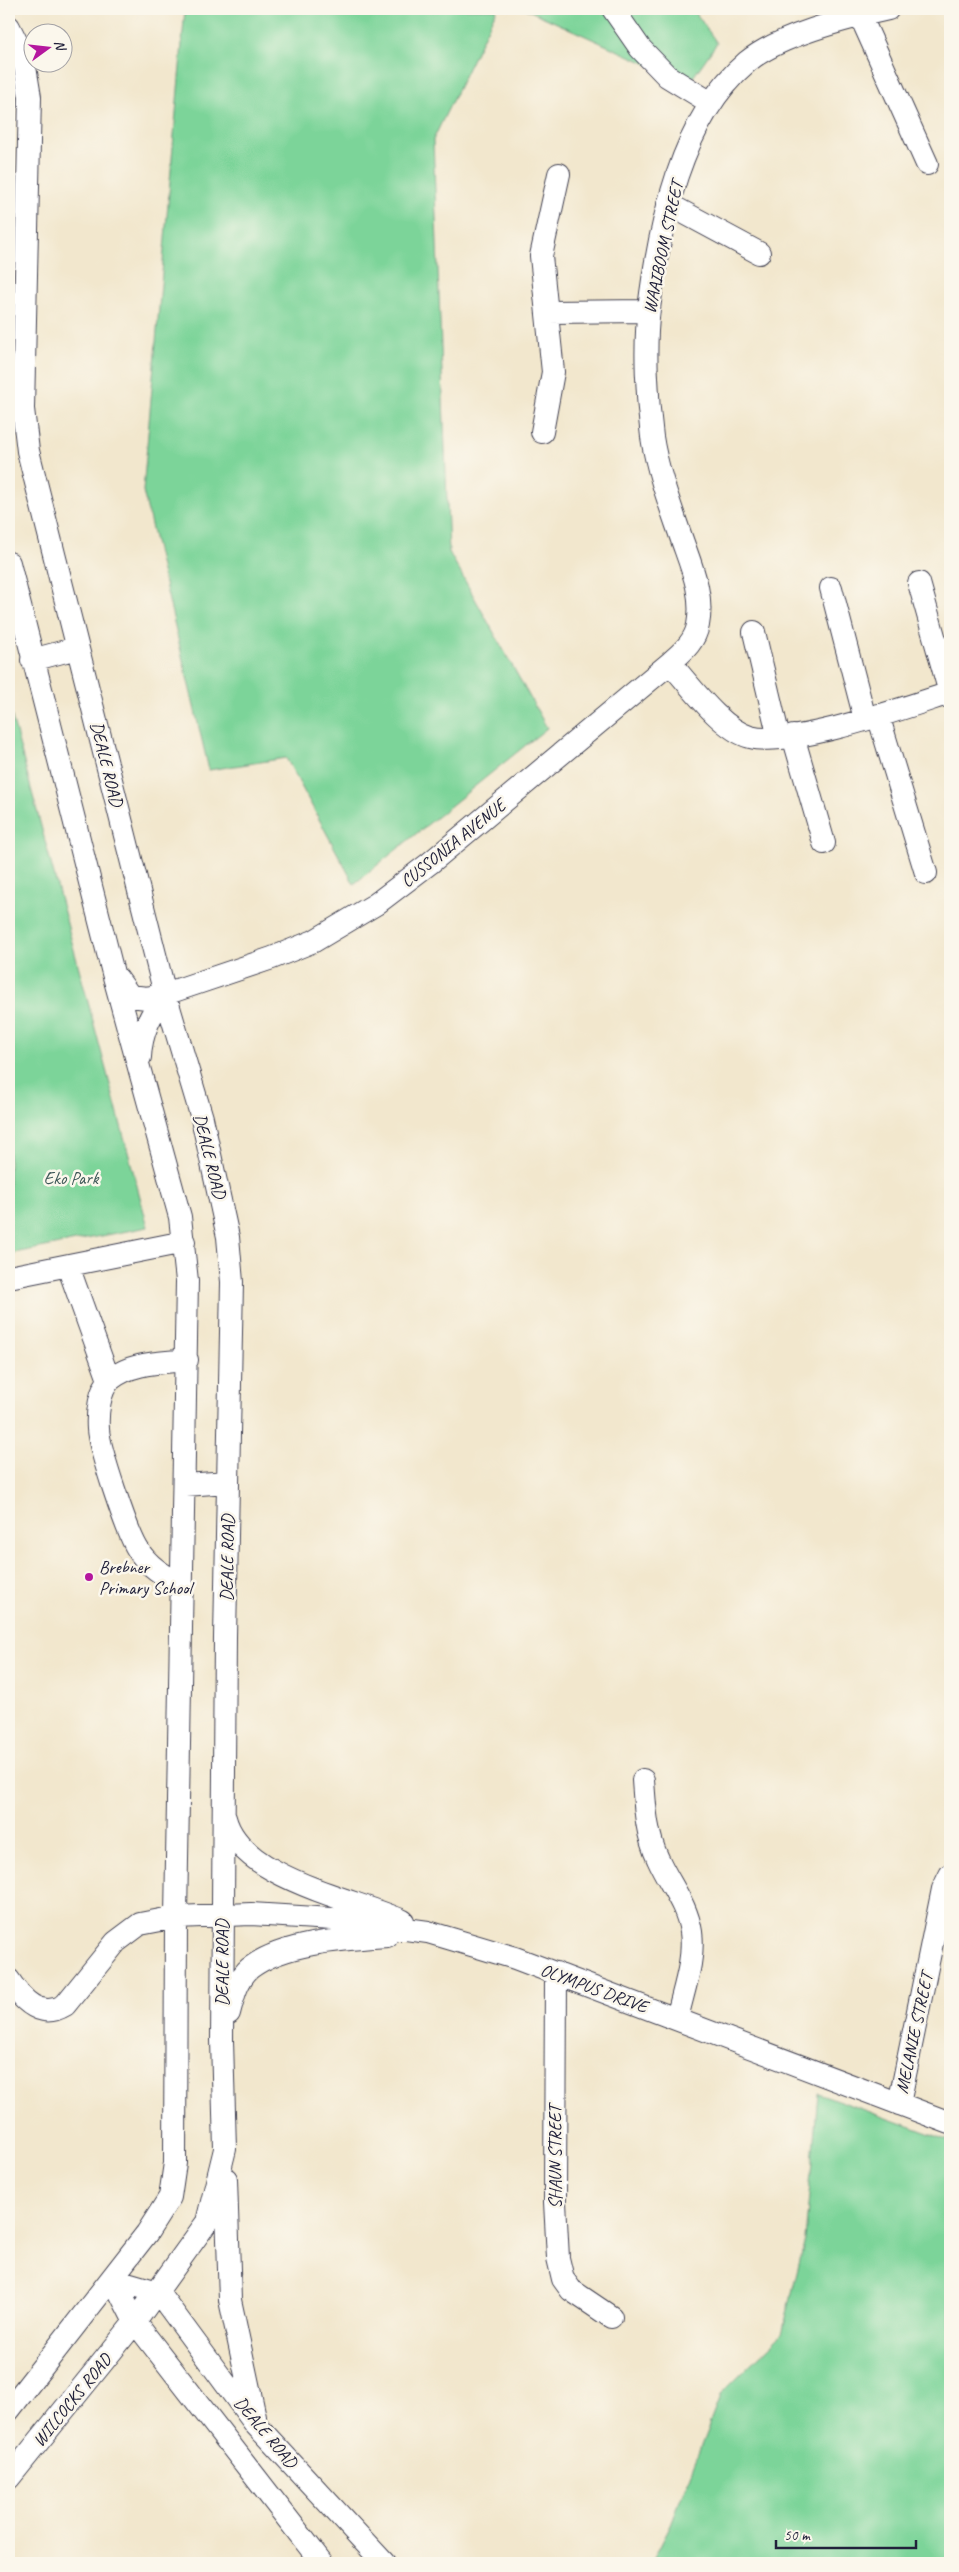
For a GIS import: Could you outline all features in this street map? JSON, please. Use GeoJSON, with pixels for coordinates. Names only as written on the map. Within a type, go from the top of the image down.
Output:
{"type":"FeatureCollection","features":[{"type":"Feature","properties":{"kind":"street"},"geometry":{"type":"LineString","coordinates":[[612,9],[640,48],[667,76],[711,103]]}},
{"type":"Feature","properties":{"kind":"street","name":"WAAIBOOM STREET"},"geometry":{"type":"LineString","coordinates":[[698,626],[699,590],[668,501],[652,439],[648,380],[648,311],[668,204],[682,163],[711,103],[720,90],[748,61],[789,39],[860,15],[888,9]]}},
{"type":"Feature","properties":{"kind":"street"},"geometry":{"type":"LineString","coordinates":[[860,15],[927,164]]}},
{"type":"Feature","properties":{"kind":"street","name":"DEALE ROAD"},"geometry":{"type":"LineString","coordinates":[[9,26],[23,55],[30,97],[23,409],[28,450],[165,994],[202,1118],[228,1237],[232,1282],[222,1915],[222,2040],[225,2149],[207,2222],[135,2322]]}},
{"type":"Feature","properties":{"kind":"street"},"geometry":{"type":"LineString","coordinates":[[542,432],[553,372],[541,256],[559,174]]}},
{"type":"Feature","properties":{"kind":"street"},"geometry":{"type":"LineString","coordinates":[[668,204],[759,253]]}},
{"type":"Feature","properties":{"kind":"street"},"geometry":{"type":"LineString","coordinates":[[548,312],[648,311]]}},
{"type":"Feature","properties":{"kind":"street"},"geometry":{"type":"LineString","coordinates":[[9,563],[32,660],[175,1199],[184,1242],[188,1281],[176,1917],[175,2163],[170,2197],[148,2233],[9,2410]]}},
{"type":"Feature","properties":{"kind":"street"},"geometry":{"type":"LineString","coordinates":[[670,663],[721,719],[736,730],[751,737],[786,737],[823,731],[950,693],[919,583]]}},
{"type":"Feature","properties":{"kind":"street"},"geometry":{"type":"LineString","coordinates":[[831,588],[872,717],[926,873]]}},
{"type":"Feature","properties":{"kind":"street","name":"CUSSONIA AVENUE"},"geometry":{"type":"LineString","coordinates":[[114,973],[130,996],[147,998],[165,994],[272,958],[314,941],[376,904],[430,863],[670,663],[691,643],[698,626]]}},
{"type":"Feature","properties":{"kind":"street"},"geometry":{"type":"LineString","coordinates":[[754,632],[786,737],[824,843]]}},
{"type":"Feature","properties":{"kind":"street"},"geometry":{"type":"LineString","coordinates":[[32,660],[77,648]]}},
{"type":"Feature","properties":{"kind":"street"},"geometry":{"type":"LineString","coordinates":[[139,1064],[140,1041],[146,1025],[165,994]]}},
{"type":"Feature","properties":{"kind":"street"},"geometry":{"type":"LineString","coordinates":[[9,1277],[184,1242]]}},
{"type":"Feature","properties":{"kind":"street"},"geometry":{"type":"LineString","coordinates":[[68,1266],[109,1380]]}},
{"type":"Feature","properties":{"kind":"street"},"geometry":{"type":"LineString","coordinates":[[183,1586],[148,1563],[137,1547],[124,1513],[98,1430],[99,1404],[109,1380],[124,1370],[141,1365],[187,1360]]}},
{"type":"Feature","properties":{"kind":"street"},"geometry":{"type":"LineString","coordinates":[[185,1485],[228,1482]]}},
{"type":"Feature","properties":{"kind":"street"},"geometry":{"type":"LineString","coordinates":[[224,1747],[225,1815],[232,1837],[243,1849],[258,1862],[280,1875],[386,1913],[428,1932]]}},
{"type":"Feature","properties":{"kind":"street"},"geometry":{"type":"LineString","coordinates":[[643,1780],[651,1842],[658,1860],[680,1896],[689,1918],[692,1934],[690,1961],[677,2019]]}},
{"type":"Feature","properties":{"kind":"street","name":"MELANIE STREET"},"geometry":{"type":"LineString","coordinates":[[899,2104],[943,1889],[950,1875]]}},
{"type":"Feature","properties":{"kind":"street","name":"OLYMPUS DRIVE"},"geometry":{"type":"LineString","coordinates":[[9,1980],[27,2004],[39,2010],[60,2008],[65,2005],[125,1933],[140,1924],[176,1917],[251,1914],[289,1915],[428,1932],[515,1958],[556,1973],[950,2123]]}},
{"type":"Feature","properties":{"kind":"street"},"geometry":{"type":"LineString","coordinates":[[222,2040],[234,1990],[249,1969],[266,1960],[298,1949],[340,1940],[428,1932]]}},
{"type":"Feature","properties":{"kind":"street","name":"SHAUN STREET"},"geometry":{"type":"LineString","coordinates":[[556,1973],[555,2202],[558,2258],[563,2278],[571,2290],[611,2317]]}},
{"type":"Feature","properties":{"kind":"street"},"geometry":{"type":"LineString","coordinates":[[225,2149],[230,2300],[256,2425]]}},
{"type":"Feature","properties":{"kind":"street"},"geometry":{"type":"LineString","coordinates":[[113,2278],[158,2292]]}},
{"type":"Feature","properties":{"kind":"street","name":"DEALE ROAD"},"geometry":{"type":"LineString","coordinates":[[113,2278],[135,2322],[322,2563]]}},
{"type":"Feature","properties":{"kind":"street","name":"DEALE ROAD"},"geometry":{"type":"LineString","coordinates":[[158,2292],[256,2425],[384,2563]]}},
{"type":"Feature","properties":{"kind":"street","name":"WILCOCKS ROAD"},"geometry":{"type":"LineString","coordinates":[[9,2478],[135,2322]]}},
{"type":"Feature","properties":{"kind":"green space"},"geometry":{"type":"Polygon","coordinates":[[[185,9],[497,9],[433,140],[449,552],[547,728],[354,884],[286,758],[209,770],[143,491],[185,9]]]}},
{"type":"Feature","properties":{"kind":"green space"},"geometry":{"type":"Polygon","coordinates":[[[526,9],[693,9],[717,43],[689,83],[526,9]]]}},
{"type":"Feature","properties":{"kind":"green space","name":"Eko Park"},"geometry":{"type":"Polygon","coordinates":[[[9,706],[148,1227],[9,1254],[9,706]]]}},
{"type":"Feature","properties":{"kind":"green space"},"geometry":{"type":"Polygon","coordinates":[[[818,2093],[950,2141],[950,2563],[651,2563],[671,2524],[721,2394],[782,2334],[805,2240],[818,2093]]]}},
{"type":"Feature","properties":{"kind":"place","name":"Brebner Primary School"},"geometry":{"type":"Point","coordinates":[89,1577]}}]}
